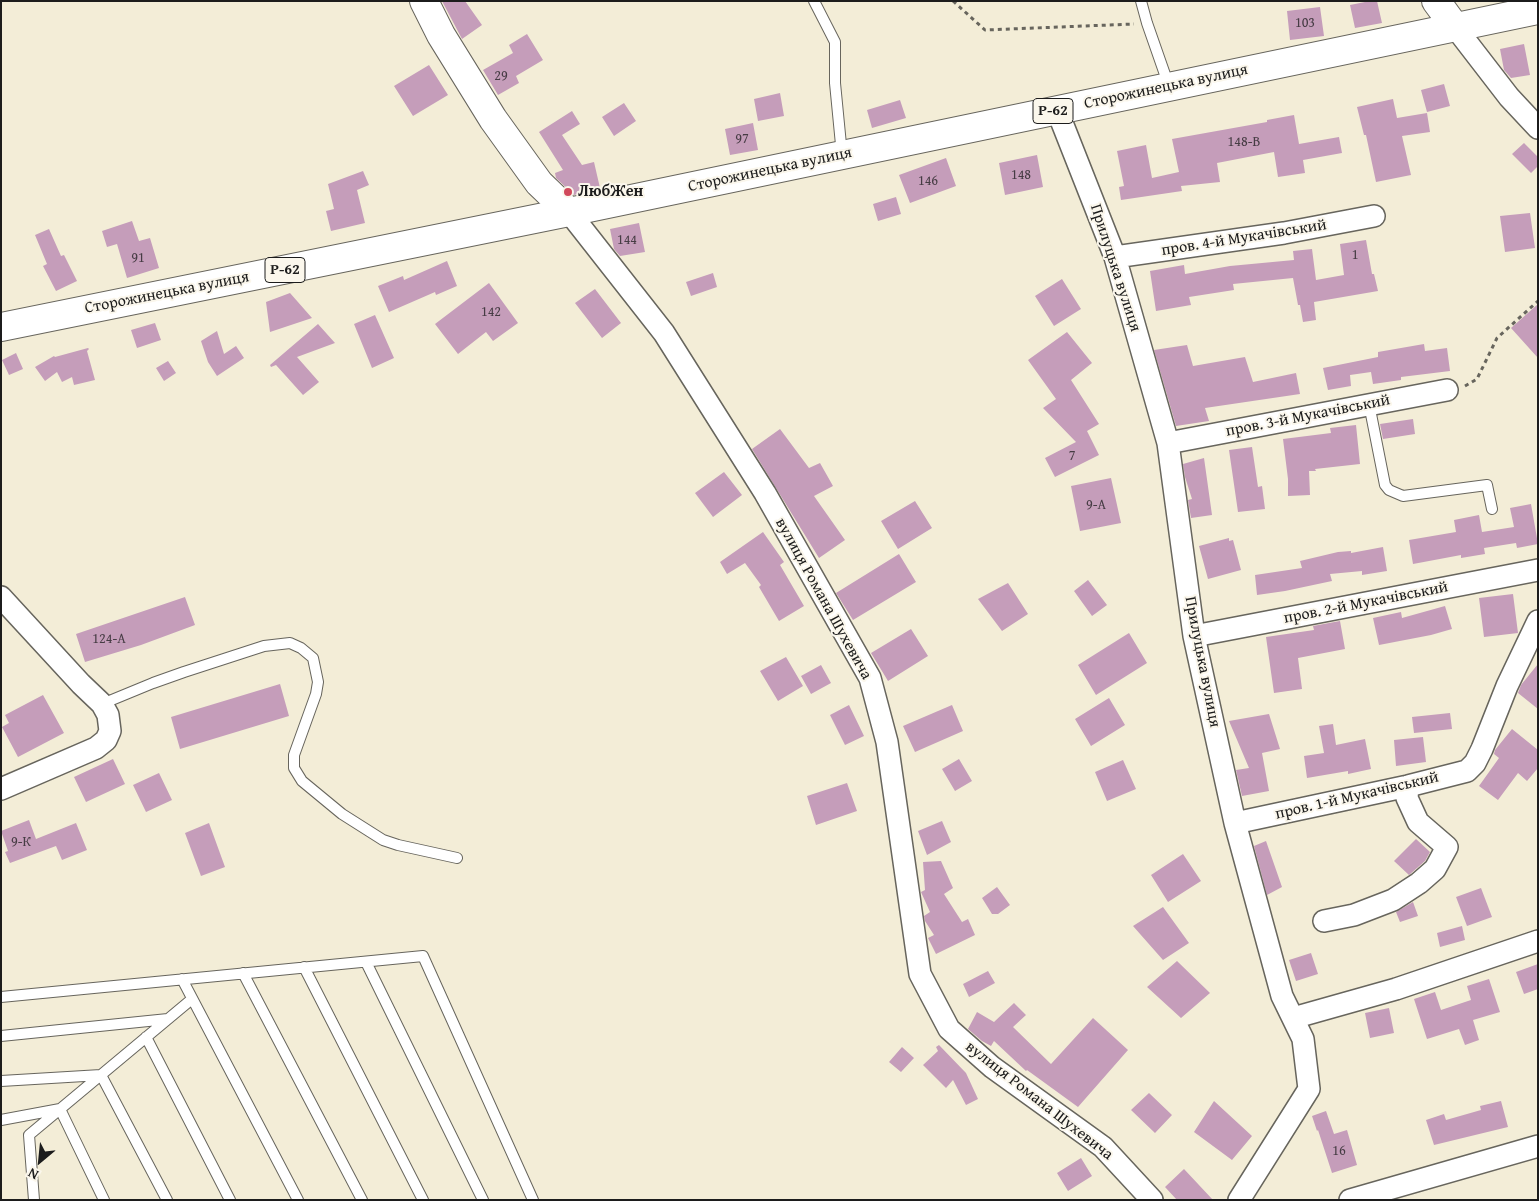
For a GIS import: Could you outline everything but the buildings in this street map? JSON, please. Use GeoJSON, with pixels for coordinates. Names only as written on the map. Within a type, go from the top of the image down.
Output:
{"type":"FeatureCollection","features":[{"type":"Feature","properties":{"kind":"main road","name":"вулиця Романа Шухевича"},"geometry":{"type":"LineString","coordinates":[[424,1],[441,35],[493,119],[539,184],[569,212]]}},
{"type":"Feature","properties":{"kind":"main road"},"geometry":{"type":"LineString","coordinates":[[1436,1],[1455,27]]}},
{"type":"Feature","properties":{"kind":"main road","name":"Сторожинецька вулиця"},"geometry":{"type":"LineString","coordinates":[[1,327],[569,212],[1538,10]]}},
{"type":"Feature","properties":{"kind":"street"},"geometry":{"type":"LineString","coordinates":[[1455,27],[1509,97],[1538,128]]}},
{"type":"Feature","properties":{"kind":"street","name":"Прилуцька вулиця"},"geometry":{"type":"LineString","coordinates":[[1057,110],[1115,257],[1168,442],[1194,636],[1235,823],[1282,996],[1303,1039],[1309,1089],[1238,1200]]}},
{"type":"Feature","properties":{"kind":"street","name":"вулиця Романа Шухевича"},"geometry":{"type":"LineString","coordinates":[[569,212],[664,333],[765,493],[870,678],[887,742],[920,974],[949,1029],[992,1067],[1103,1147],[1152,1200]]}},
{"type":"Feature","properties":{"kind":"street","name":"пров. 4-й Мукачівський"},"geometry":{"type":"LineString","coordinates":[[1115,257],[1284,234],[1374,216]]}},
{"type":"Feature","properties":{"kind":"street","name":"пров. 3-й Мукачівський"},"geometry":{"type":"LineString","coordinates":[[1168,442],[1447,390]]}},
{"type":"Feature","properties":{"kind":"street","name":"пров. 2-й Мукачівський"},"geometry":{"type":"LineString","coordinates":[[1194,636],[1538,570]]}},
{"type":"Feature","properties":{"kind":"street"},"geometry":{"type":"LineString","coordinates":[[1,597],[80,684],[102,704],[108,715],[110,731],[106,740],[96,748],[1,789]]}},
{"type":"Feature","properties":{"kind":"street","name":"пров. 1-й Мукачівський"},"geometry":{"type":"LineString","coordinates":[[1235,823],[1408,786],[1467,771],[1475,763],[1482,750],[1507,686],[1538,621]]}},
{"type":"Feature","properties":{"kind":"street"},"geometry":{"type":"LineString","coordinates":[[1324,921],[1354,915],[1393,900],[1435,869],[1446,847],[1418,822],[1407,798],[1408,786]]}},
{"type":"Feature","properties":{"kind":"street"},"geometry":{"type":"LineString","coordinates":[[1293,1018],[1396,989],[1538,941]]}},
{"type":"Feature","properties":{"kind":"street"},"geometry":{"type":"LineString","coordinates":[[1350,1200],[1538,1146]]}},
{"type":"Feature","properties":{"kind":"lane"},"geometry":{"type":"LineString","coordinates":[[814,1],[835,42],[835,83],[842,155]]}},
{"type":"Feature","properties":{"kind":"lane"},"geometry":{"type":"LineString","coordinates":[[1141,1],[1170,87]]}},
{"type":"Feature","properties":{"kind":"lane"},"geometry":{"type":"LineString","coordinates":[[1369,404],[1385,485],[1388,490],[1402,496],[1487,485],[1492,510]]}},
{"type":"Feature","properties":{"kind":"lane"},"geometry":{"type":"LineString","coordinates":[[102,704],[153,683],[264,646],[290,643],[301,648],[313,658],[318,682],[316,694],[294,755],[294,768],[302,781],[342,814],[383,840],[457,858]]}},
{"type":"Feature","properties":{"kind":"lane"},"geometry":{"type":"LineString","coordinates":[[1,997],[423,956],[533,1200]]}},
{"type":"Feature","properties":{"kind":"lane"},"geometry":{"type":"LineString","coordinates":[[366,962],[483,1200]]}},
{"type":"Feature","properties":{"kind":"lane"},"geometry":{"type":"LineString","coordinates":[[304,967],[423,1200]]}},
{"type":"Feature","properties":{"kind":"lane"},"geometry":{"type":"LineString","coordinates":[[243,973],[362,1200]]}},
{"type":"Feature","properties":{"kind":"lane"},"geometry":{"type":"LineString","coordinates":[[182,979],[298,1200]]}},
{"type":"Feature","properties":{"kind":"lane"},"geometry":{"type":"LineString","coordinates":[[34,1200],[29,1135],[192,999]]}},
{"type":"Feature","properties":{"kind":"lane"},"geometry":{"type":"LineString","coordinates":[[1,1036],[168,1019]]}},
{"type":"Feature","properties":{"kind":"lane"},"geometry":{"type":"LineString","coordinates":[[146,1038],[230,1200]]}},
{"type":"Feature","properties":{"kind":"lane"},"geometry":{"type":"LineString","coordinates":[[1,1081],[101,1075]]}},
{"type":"Feature","properties":{"kind":"lane"},"geometry":{"type":"LineString","coordinates":[[101,1075],[167,1200]]}},
{"type":"Feature","properties":{"kind":"lane"},"geometry":{"type":"LineString","coordinates":[[1,1120],[60,1109]]}},
{"type":"Feature","properties":{"kind":"lane"},"geometry":{"type":"LineString","coordinates":[[60,1109],[104,1200]]}},
{"type":"Feature","properties":{"kind":"path"},"geometry":{"type":"LineString","coordinates":[[953,1],[985,30],[1147,23]]}},
{"type":"Feature","properties":{"kind":"path"},"geometry":{"type":"LineString","coordinates":[[1447,390],[1465,386],[1477,379],[1497,338],[1538,301]]}},
{"type":"Feature","properties":{"kind":"place","name":"ЛюбЖен"},"geometry":{"type":"Point","coordinates":[568,192]}}]}
